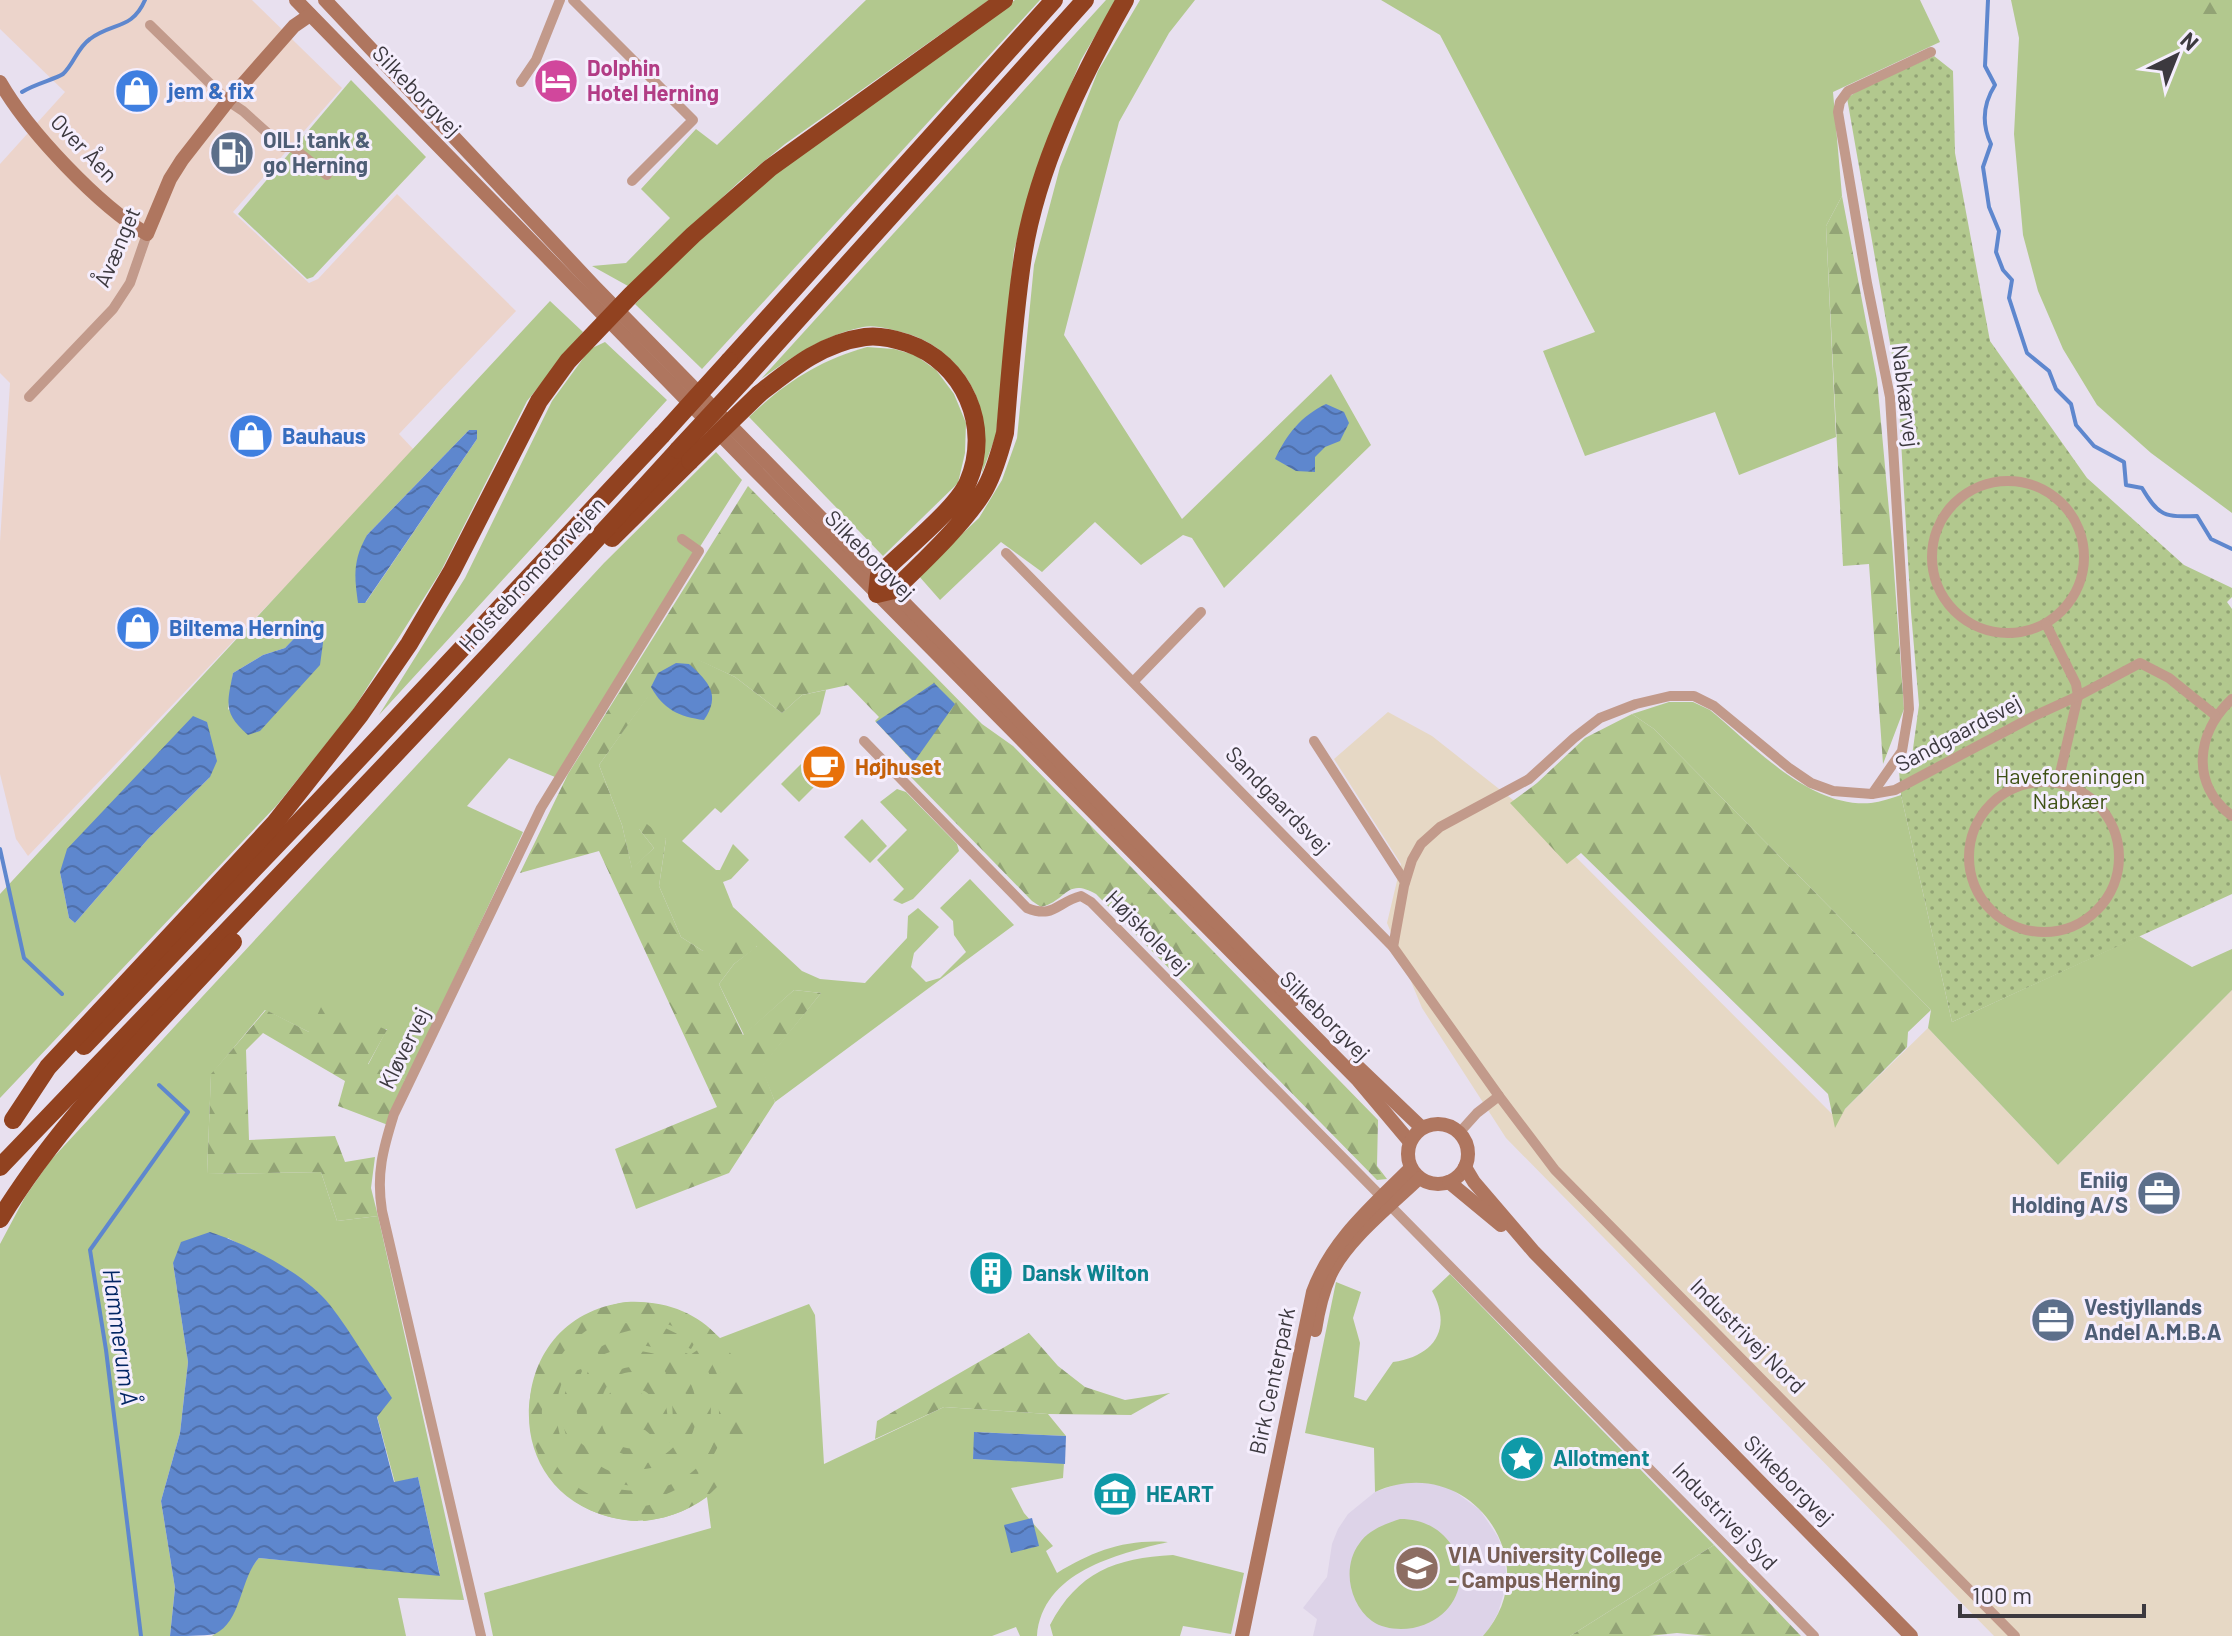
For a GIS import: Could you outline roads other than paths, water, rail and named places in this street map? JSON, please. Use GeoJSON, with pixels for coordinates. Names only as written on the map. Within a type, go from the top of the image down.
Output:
{"type":"FeatureCollection","features":[{"type":"Feature","properties":{"kind":"highway"},"geometry":{"type":"LineString","coordinates":[[6,1127],[48,1067],[274,824],[360,715],[409,644],[452,571],[539,401],[568,361],[693,235],[770,168],[1004,0]]}},
{"type":"Feature","properties":{"kind":"highway","name":"Holstebromotorvejen"},"geometry":{"type":"LineString","coordinates":[[6,1127],[396,720],[662,435],[1054,0]]}},
{"type":"Feature","properties":{"kind":"highway"},"geometry":{"type":"LineString","coordinates":[[684,455],[746,377],[1085,0]]}},
{"type":"Feature","properties":{"kind":"highway"},"geometry":{"type":"LineString","coordinates":[[883,586],[968,512],[986,488],[998,459],[1005,433],[1023,254],[1038,196],[1056,143],[1089,65],[1125,0]]}},
{"type":"Feature","properties":{"kind":"highway"},"geometry":{"type":"LineString","coordinates":[[684,455],[804,358],[834,344],[868,336],[895,339],[920,348],[947,366],[964,389],[975,419],[976,449],[965,489],[883,586]]}},
{"type":"Feature","properties":{"kind":"highway","name":"Holstebromotorvejen"},"geometry":{"type":"LineString","coordinates":[[0,1167],[563,577],[623,529],[684,455]]}},
{"type":"Feature","properties":{"kind":"highway"},"geometry":{"type":"LineString","coordinates":[[0,1219],[22,1183],[65,1126],[301,868],[342,811]]}},
{"type":"Feature","properties":{"kind":"main road","name":"Silkeborgvej"},"geometry":{"type":"LineString","coordinates":[[296,0],[613,314],[1363,1073],[1422,1128]]}},
{"type":"Feature","properties":{"kind":"main road","name":"Silkeborgvej"},"geometry":{"type":"LineString","coordinates":[[327,1],[613,314]]}},
{"type":"Feature","properties":{"kind":"main road","name":"Åvænget"},"geometry":{"type":"LineString","coordinates":[[147,234],[170,179],[228,101],[294,26],[310,15]]}},
{"type":"Feature","properties":{"kind":"main road","name":"Over Åen"},"geometry":{"type":"LineString","coordinates":[[0,82],[50,148],[114,210],[147,234]]}},
{"type":"Feature","properties":{"kind":"main road","name":"Silkeborgvej"},"geometry":{"type":"LineString","coordinates":[[883,586],[1357,1079],[1410,1142]]}},
{"type":"Feature","properties":{"kind":"main road"},"geometry":{"type":"LineString","coordinates":[[1440,1124],[1459,1133],[1467,1147],[1465,1167],[1457,1178],[1437,1184],[1415,1173],[1408,1151],[1410,1142],[1422,1128],[1440,1124]]}},
{"type":"Feature","properties":{"kind":"main road","name":"Silkeborgvej"},"geometry":{"type":"LineString","coordinates":[[1465,1167],[1474,1182],[1534,1252],[1911,1636]]}},
{"type":"Feature","properties":{"kind":"main road","name":"Birk Centerpark"},"geometry":{"type":"LineString","coordinates":[[1242,1636],[1260,1571],[1321,1297],[1331,1273],[1346,1250],[1386,1201],[1415,1173]]}},
{"type":"Feature","properties":{"kind":"main road","name":"Silkeborgvej"},"geometry":{"type":"LineString","coordinates":[[1449,1182],[1534,1252]]}},
{"type":"Feature","properties":{"kind":"main road","name":"Birk Centerpark"},"geometry":{"type":"LineString","coordinates":[[1251,1636],[1260,1571]]}},
{"type":"Feature","properties":{"kind":"street"},"geometry":{"type":"LineString","coordinates":[[521,82],[536,60],[560,0]]}},
{"type":"Feature","properties":{"kind":"street"},"geometry":{"type":"LineString","coordinates":[[573,0],[693,120],[632,181]]}},
{"type":"Feature","properties":{"kind":"street"},"geometry":{"type":"LineString","coordinates":[[310,15],[327,1]]}},
{"type":"Feature","properties":{"kind":"street"},"geometry":{"type":"LineString","coordinates":[[150,25],[228,101],[283,147],[292,147],[327,175]]}},
{"type":"Feature","properties":{"kind":"street","name":"Nabkærvej"},"geometry":{"type":"LineString","coordinates":[[1872,794],[1902,751],[1909,709],[1890,397],[1838,112],[1840,102],[1848,91],[1931,52]]}},
{"type":"Feature","properties":{"kind":"street","name":"Åvænget"},"geometry":{"type":"LineString","coordinates":[[29,397],[113,309],[130,283],[147,234]]}},
{"type":"Feature","properties":{"kind":"street"},"geometry":{"type":"LineString","coordinates":[[1995,481],[2022,481],[2047,490],[2067,508],[2081,531],[2085,558],[2080,584],[2066,607],[2046,624],[2020,633],[1994,632],[1968,623],[1948,606],[1935,582],[1931,556],[1936,530],[1949,507],[1970,490],[1995,481]]}},
{"type":"Feature","properties":{"kind":"street","name":"Kløvervej"},"geometry":{"type":"LineString","coordinates":[[481,1636],[382,1211],[378,1185],[383,1149],[394,1114],[541,808],[699,551],[682,539]]}},
{"type":"Feature","properties":{"kind":"street","name":"Sandgaardsvej"},"geometry":{"type":"LineString","coordinates":[[1006,553],[1393,947],[1499,1096]]}},
{"type":"Feature","properties":{"kind":"street"},"geometry":{"type":"LineString","coordinates":[[1134,681],[1201,612]]}},
{"type":"Feature","properties":{"kind":"street"},"geometry":{"type":"LineString","coordinates":[[2046,624],[2076,684],[2078,696],[2058,782]]}},
{"type":"Feature","properties":{"kind":"street","name":"Sandgaardsvej"},"geometry":{"type":"LineString","coordinates":[[1393,947],[1405,882],[1421,844],[1440,827],[1529,779],[1600,718],[1636,704],[1670,696],[1694,696],[1714,706],[1811,783],[1833,791],[1872,794],[1895,790],[2140,663],[2169,678],[2215,715]]}},
{"type":"Feature","properties":{"kind":"street"},"geometry":{"type":"LineString","coordinates":[[2232,699],[2215,715],[2206,736],[2202,761],[2208,787],[2222,809],[2232,816]]}},
{"type":"Feature","properties":{"kind":"street","name":"Højskolevej"},"geometry":{"type":"LineString","coordinates":[[864,741],[1027,908],[1041,913],[1081,896],[1091,902],[1386,1201]]}},
{"type":"Feature","properties":{"kind":"street"},"geometry":{"type":"LineString","coordinates":[[1314,741],[1405,882]]}},
{"type":"Feature","properties":{"kind":"street"},"geometry":{"type":"LineString","coordinates":[[2058,782],[2079,790],[2097,803],[2110,821],[2118,842],[2119,865],[2113,886],[2101,906],[2084,920],[2064,929],[2041,932],[2019,928],[1999,917],[1983,901],[1973,882],[1968,860],[1971,837],[1980,817],[1994,799],[2024,784],[2058,782]]}},
{"type":"Feature","properties":{"kind":"street"},"geometry":{"type":"LineString","coordinates":[[1459,1133],[1477,1113],[1499,1096]]}},
{"type":"Feature","properties":{"kind":"street","name":"Industrivej Nord"},"geometry":{"type":"LineString","coordinates":[[1499,1096],[1555,1170],[2015,1636]]}},
{"type":"Feature","properties":{"kind":"street","name":"Industrivej Syd"},"geometry":{"type":"LineString","coordinates":[[1386,1201],[1814,1636]]}},
{"type":"Feature","properties":{"kind":"water"},"geometry":{"type":"Polygon","coordinates":[[[1326,404],[1344,412],[1349,423],[1340,441],[1325,447],[1315,457],[1315,472],[1296,471],[1275,459],[1296,427],[1309,414],[1326,404]]]}},
{"type":"Feature","properties":{"kind":"water"},"geometry":{"type":"Polygon","coordinates":[[[469,430],[477,430],[477,439],[365,603],[358,603],[356,568],[367,535],[469,430]]]}},
{"type":"Feature","properties":{"kind":"water"},"geometry":{"type":"Polygon","coordinates":[[[312,620],[322,628],[320,665],[260,731],[248,735],[234,720],[229,707],[233,673],[263,655],[285,648],[312,620]]]}},
{"type":"Feature","properties":{"kind":"water"},"geometry":{"type":"Polygon","coordinates":[[[676,663],[689,664],[710,689],[712,703],[704,720],[673,711],[651,687],[658,673],[676,663]]]}},
{"type":"Feature","properties":{"kind":"water"},"geometry":{"type":"Polygon","coordinates":[[[934,683],[955,704],[914,762],[876,722],[934,683]]]}},
{"type":"Feature","properties":{"kind":"water"},"geometry":{"type":"Polygon","coordinates":[[[193,716],[207,722],[217,761],[210,777],[148,839],[75,923],[69,918],[60,872],[67,849],[193,716]]]}},
{"type":"Feature","properties":{"kind":"water"},"geometry":{"type":"Polygon","coordinates":[[[210,1232],[258,1252],[291,1271],[319,1293],[346,1328],[392,1398],[377,1417],[394,1482],[418,1477],[440,1576],[259,1558],[248,1576],[236,1610],[224,1628],[215,1634],[170,1636],[175,1588],[161,1501],[180,1433],[188,1362],[173,1263],[181,1242],[210,1232]]]}},
{"type":"Feature","properties":{"kind":"water"},"geometry":{"type":"Polygon","coordinates":[[[974,1432],[1066,1436],[1065,1464],[973,1459],[974,1432]]]}},
{"type":"Feature","properties":{"kind":"water"},"geometry":{"type":"Polygon","coordinates":[[[1032,1518],[1039,1546],[1011,1553],[1004,1525],[1032,1518]]]}},
{"type":"Feature","properties":{"kind":"waterway","name":"Hammerum Å"},"geometry":{"type":"LineString","coordinates":[[22,92],[63,74],[86,43],[98,34],[128,21],[140,10],[145,0]]}},
{"type":"Feature","properties":{"kind":"waterway"},"geometry":{"type":"LineString","coordinates":[[1988,0],[1985,66],[1995,85],[1985,114],[1991,144],[1983,167],[1989,207],[1999,231],[1996,252],[2003,270],[2012,280],[2009,298],[2027,353],[2049,371],[2056,389],[2071,404],[2076,425],[2094,446],[2124,462],[2126,485],[2142,488],[2153,505],[2164,513],[2197,516],[2211,539],[2232,549]]}},
{"type":"Feature","properties":{"kind":"waterway","name":"Hammerum Å"},"geometry":{"type":"LineString","coordinates":[[0,849],[24,958],[62,994]]}},
{"type":"Feature","properties":{"kind":"waterway","name":"Hammerum Å"},"geometry":{"type":"LineString","coordinates":[[141,1636],[106,1350],[90,1250],[188,1112],[159,1085]]}},
{"type":"Feature","properties":{"kind":"place","name":"Dolphin Hotel Herning"},"geometry":{"type":"Point","coordinates":[556,81]}},
{"type":"Feature","properties":{"kind":"place","name":"jem & fix"},"geometry":{"type":"Point","coordinates":[137,91]}},
{"type":"Feature","properties":{"kind":"place","name":"OIL! tank & go Herning"},"geometry":{"type":"Point","coordinates":[232,153]}},
{"type":"Feature","properties":{"kind":"place","name":"Bauhaus"},"geometry":{"type":"Point","coordinates":[251,436]}},
{"type":"Feature","properties":{"kind":"place","name":"Biltema Herning"},"geometry":{"type":"Point","coordinates":[138,628]}},
{"type":"Feature","properties":{"kind":"place","name":"Højhuset"},"geometry":{"type":"Point","coordinates":[824,767]}},
{"type":"Feature","properties":{"kind":"place","name":"Eniig Holding A/S"},"geometry":{"type":"Point","coordinates":[2159,1193]}},
{"type":"Feature","properties":{"kind":"place","name":"Dansk Wilton"},"geometry":{"type":"Point","coordinates":[991,1273]}},
{"type":"Feature","properties":{"kind":"place","name":"Vestjyllands Andel A.M.B.A"},"geometry":{"type":"Point","coordinates":[2053,1320]}},
{"type":"Feature","properties":{"kind":"place","name":"Allotment"},"geometry":{"type":"Point","coordinates":[1522,1458]}},
{"type":"Feature","properties":{"kind":"place","name":"HEART"},"geometry":{"type":"Point","coordinates":[1115,1494]}},
{"type":"Feature","properties":{"kind":"place","name":"VIA University College - Campus Herning"},"geometry":{"type":"Point","coordinates":[1417,1568]}},
{"type":"Feature","properties":{"kind":"park label","name":"Haveforeningen Nabkær"},"geometry":{"type":"Point","coordinates":[2070,788]}}]}
